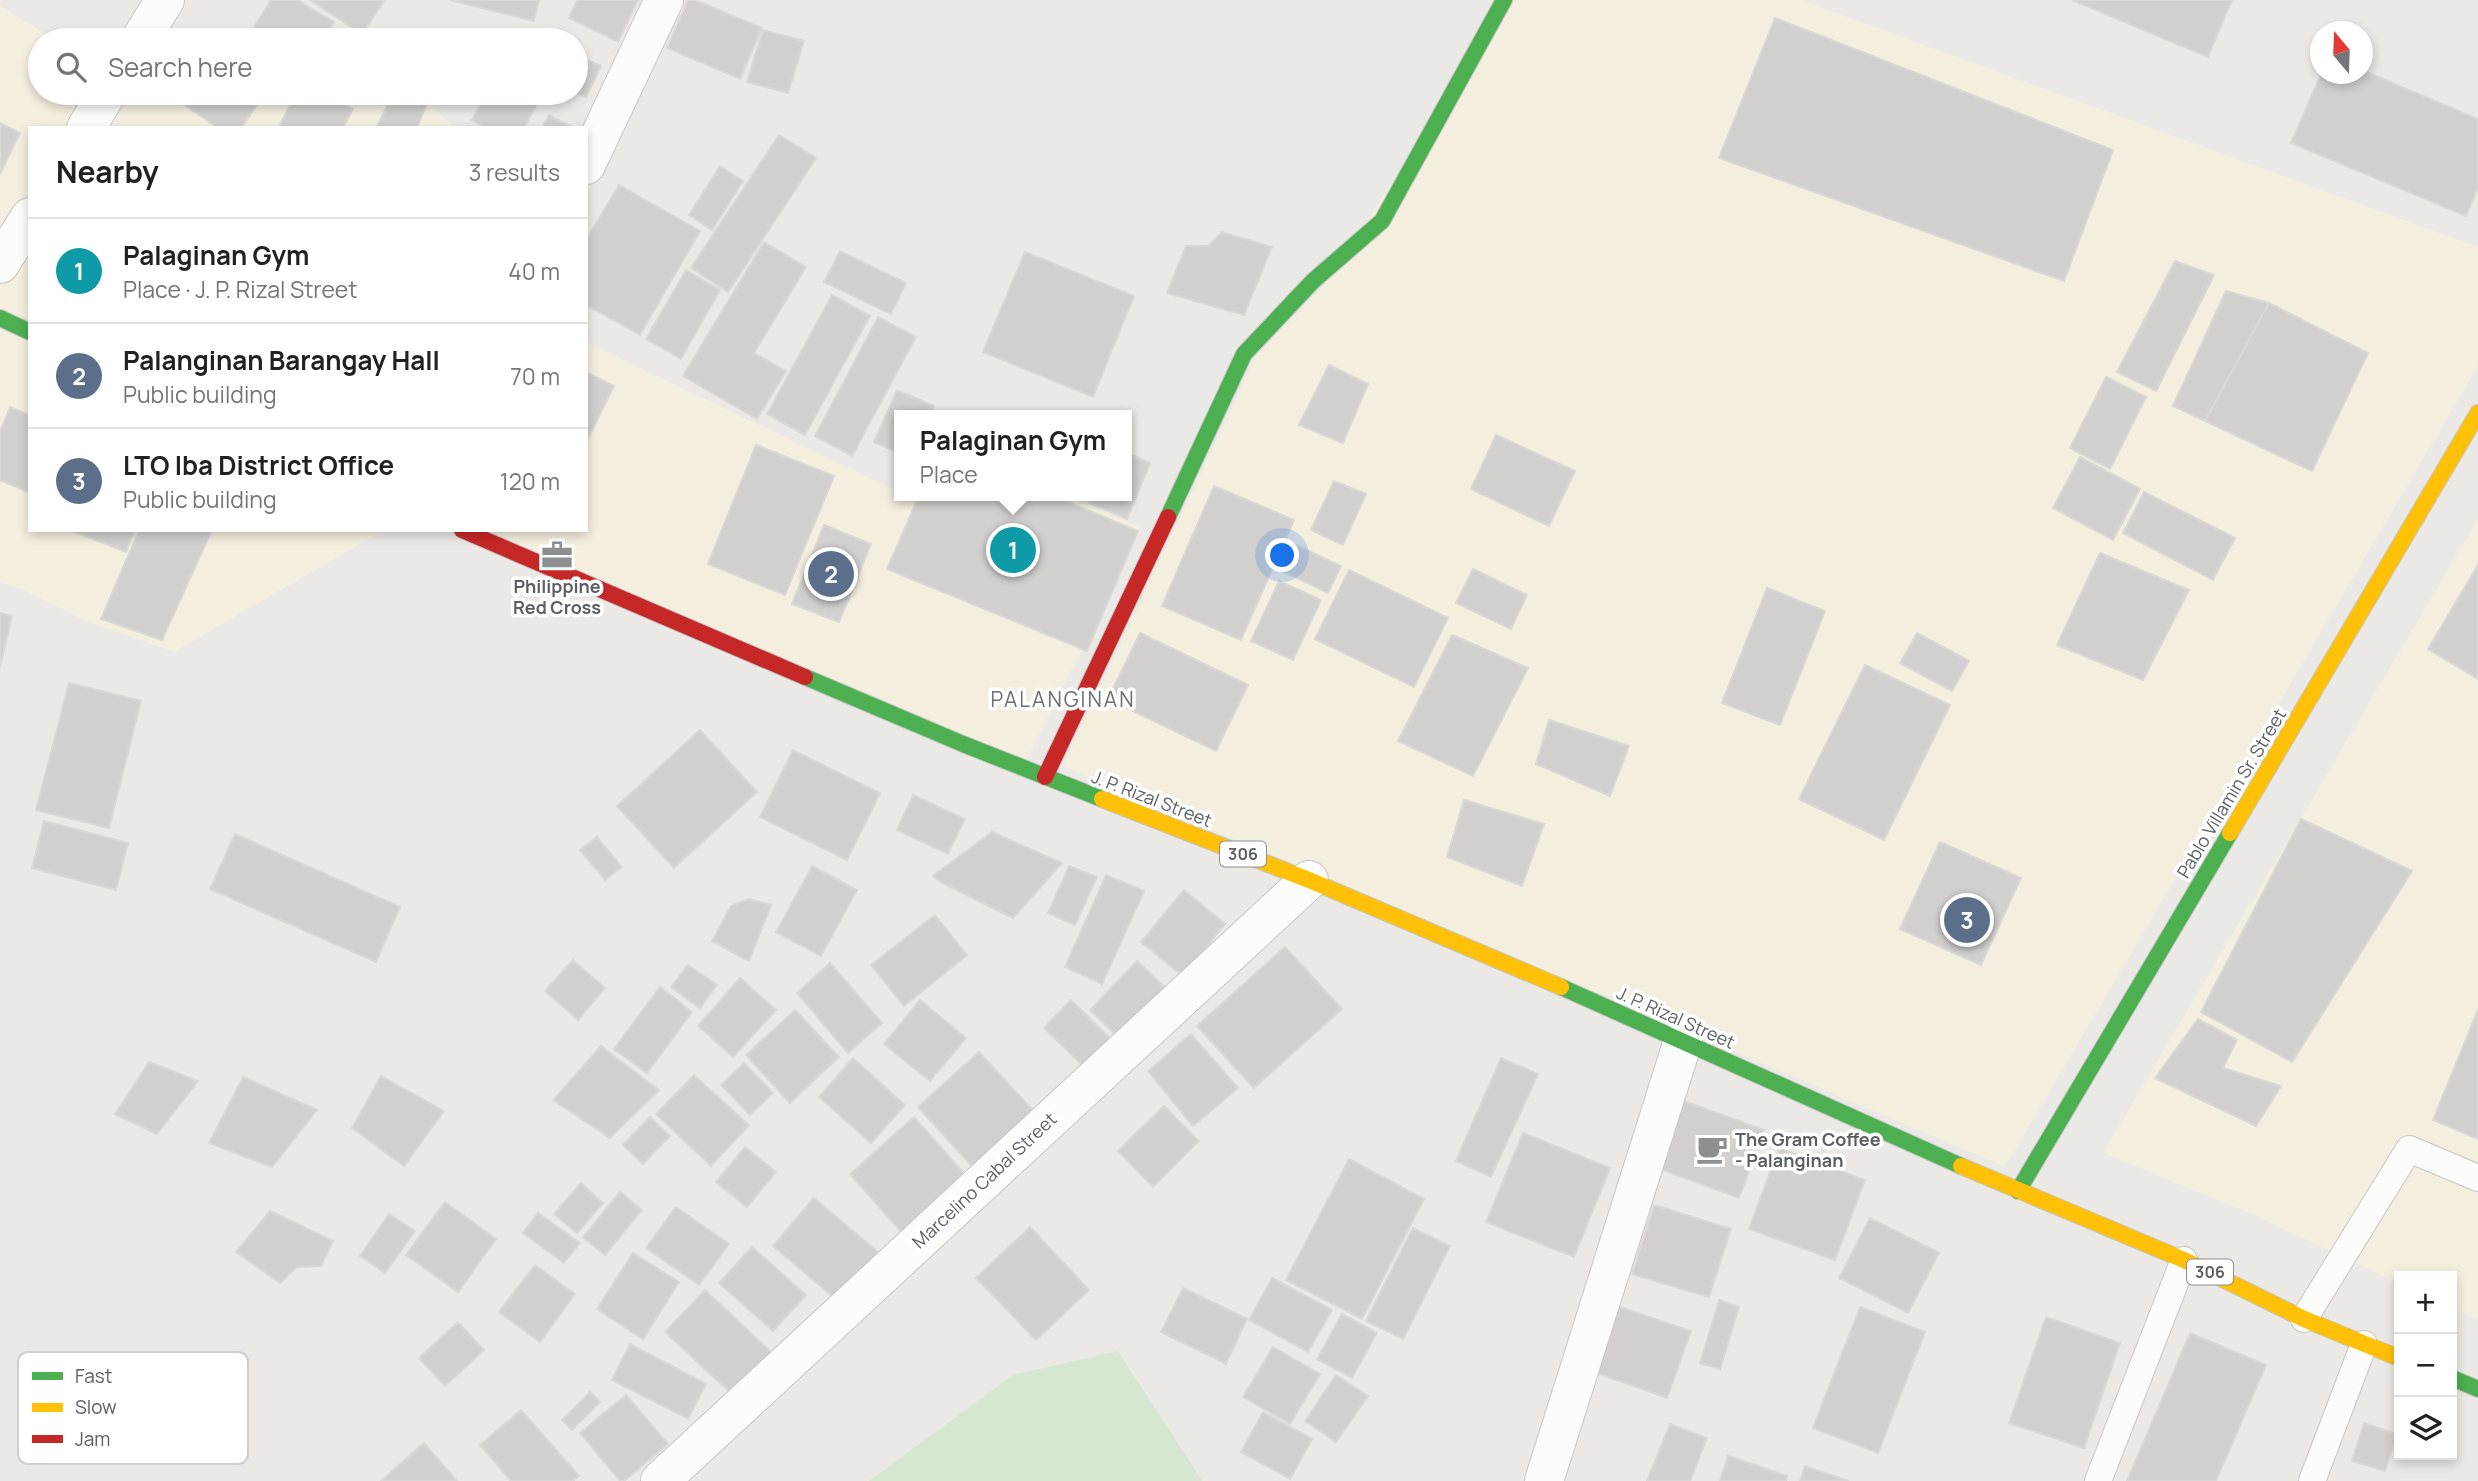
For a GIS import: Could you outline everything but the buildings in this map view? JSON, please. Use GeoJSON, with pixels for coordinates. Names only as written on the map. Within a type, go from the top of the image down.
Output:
{"type":"FeatureCollection","features":[{"type":"Feature","properties":{"kind":"main road"},"geometry":{"type":"LineString","coordinates":[[1045,777],[1244,354],[1313,281],[1382,221],[1504,0]]}},
{"type":"Feature","properties":{"kind":"main road"},"geometry":{"type":"LineString","coordinates":[[0,318],[28,331]]}},
{"type":"Feature","properties":{"kind":"main road","name":"Pablo Villamin Sr. Street"},"geometry":{"type":"LineString","coordinates":[[2018,1191],[2478,413]]}},
{"type":"Feature","properties":{"kind":"main road","name":"J. P. Rizal Street"},"geometry":{"type":"LineString","coordinates":[[468,532],[963,744],[1309,880],[1512,965],[2018,1191]]}},
{"type":"Feature","properties":{"kind":"main road","name":"306"},"geometry":{"type":"LineString","coordinates":[[2018,1191],[2184,1259],[2304,1319],[2394,1355]]}},
{"type":"Feature","properties":{"kind":"main road"},"geometry":{"type":"LineString","coordinates":[[2457,1380],[2478,1388]]}},
{"type":"Feature","properties":{"kind":"street"},"geometry":{"type":"LineString","coordinates":[[148,28],[165,0]]}},
{"type":"Feature","properties":{"kind":"street"},"geometry":{"type":"LineString","coordinates":[[588,161],[664,0]]}},
{"type":"Feature","properties":{"kind":"street"},"geometry":{"type":"LineString","coordinates":[[87,126],[100,105]]}},
{"type":"Feature","properties":{"kind":"street"},"geometry":{"type":"LineString","coordinates":[[0,264],[28,220]]}},
{"type":"Feature","properties":{"kind":"street","name":"Marcelino Cabal Street"},"geometry":{"type":"LineString","coordinates":[[660,1481],[1309,880]]}},
{"type":"Feature","properties":{"kind":"street"},"geometry":{"type":"LineString","coordinates":[[1545,1481],[1683,1041]]}},
{"type":"Feature","properties":{"kind":"lane"},"geometry":{"type":"LineString","coordinates":[[2304,1319],[2409,1149],[2478,1178]]}},
{"type":"Feature","properties":{"kind":"lane"},"geometry":{"type":"LineString","coordinates":[[2098,1481],[2184,1259]]}},
{"type":"Feature","properties":{"kind":"lane"},"geometry":{"type":"LineString","coordinates":[[2312,1481],[2364,1344]]}},
{"type":"Feature","properties":{"kind":"shaded area"},"geometry":{"type":"Polygon","coordinates":[[[1516,0],[1801,0],[2478,247],[2478,366],[2005,1167],[1063,766],[1256,357],[1322,287],[1516,0]]]}},
{"type":"Feature","properties":{"kind":"shaded area"},"geometry":{"type":"Polygon","coordinates":[[[0,6],[36,28],[28,28],[28,105],[430,105],[454,126],[28,126],[28,329],[0,316],[0,6]]]}},
{"type":"Feature","properties":{"kind":"shaded area"},"geometry":{"type":"Polygon","coordinates":[[[0,328],[28,341],[28,532],[381,532],[174,652],[89,622],[19,588],[0,582],[0,328]]]}},
{"type":"Feature","properties":{"kind":"shaded area"},"geometry":{"type":"Polygon","coordinates":[[[588,343],[894,490],[894,501],[1078,501],[1142,528],[1024,765],[472,532],[588,532],[588,343]]]}},
{"type":"Feature","properties":{"kind":"shaded area"},"geometry":{"type":"Polygon","coordinates":[[[2478,519],[2478,1320],[2457,1310],[2457,1271],[2394,1271],[2394,1282],[2259,1217],[2103,1153],[2478,519]]]}},
{"type":"Feature","properties":{"kind":"green space"},"geometry":{"type":"Polygon","coordinates":[[[1118,1351],[1202,1481],[869,1481],[1013,1375],[1118,1351]]]}},
{"type":"Feature","properties":{"kind":"traffic: fast"},"geometry":{"type":"LineString","coordinates":[[1168,517],[1244,354],[1313,281],[1382,221],[1504,0]]}},
{"type":"Feature","properties":{"kind":"traffic: fast"},"geometry":{"type":"LineString","coordinates":[[0,318],[28,331]]}},
{"type":"Feature","properties":{"kind":"traffic: fast"},"geometry":{"type":"LineString","coordinates":[[805,677],[1102,799]]}},
{"type":"Feature","properties":{"kind":"traffic: fast"},"geometry":{"type":"LineString","coordinates":[[2018,1191],[2230,833]]}},
{"type":"Feature","properties":{"kind":"traffic: fast"},"geometry":{"type":"LineString","coordinates":[[1561,987],[1961,1166]]}},
{"type":"Feature","properties":{"kind":"traffic: fast"},"geometry":{"type":"LineString","coordinates":[[2457,1380],[2478,1389]]}},
{"type":"Feature","properties":{"kind":"traffic: slow"},"geometry":{"type":"LineString","coordinates":[[2230,833],[2478,413]]}},
{"type":"Feature","properties":{"kind":"traffic: slow"},"geometry":{"type":"LineString","coordinates":[[1102,799],[1309,880],[1561,987]]}},
{"type":"Feature","properties":{"kind":"traffic: slow"},"geometry":{"type":"LineString","coordinates":[[1961,1166],[2184,1260],[2304,1319],[2394,1356]]}},
{"type":"Feature","properties":{"kind":"traffic: jam"},"geometry":{"type":"LineString","coordinates":[[1045,777],[1168,517]]}},
{"type":"Feature","properties":{"kind":"traffic: jam"},"geometry":{"type":"LineString","coordinates":[[467,532],[805,677]]}},
{"type":"Feature","properties":{"kind":"place","name":"Palaginan Gym"},"geometry":{"type":"Point","coordinates":[1013,550]}},
{"type":"Feature","properties":{"kind":"place","name":"Philippine Red Cross"},"geometry":{"type":"Point","coordinates":[557,555]}},
{"type":"Feature","properties":{"kind":"place","name":"Palanginan Barangay Hall"},"geometry":{"type":"Point","coordinates":[831,574]}},
{"type":"Feature","properties":{"kind":"place","name":"LTO Iba District Office"},"geometry":{"type":"Point","coordinates":[1967,920]}},
{"type":"Feature","properties":{"kind":"place","name":"The Gram Coffee - Palanginan"},"geometry":{"type":"Point","coordinates":[1712,1149]}},
{"type":"Feature","properties":{"kind":"district","name":"PALANGINAN"},"geometry":{"type":"Point","coordinates":[1063,699]}}]}
